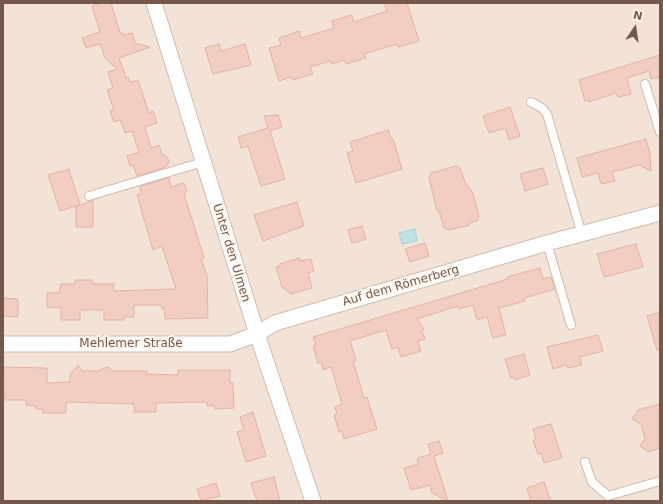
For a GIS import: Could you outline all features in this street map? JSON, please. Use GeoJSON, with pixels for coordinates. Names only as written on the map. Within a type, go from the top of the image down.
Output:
{"type":"FeatureCollection","features":[{"type":"Feature","properties":{"kind":"street","name":"Unter den Ulmen"},"geometry":{"type":"LineString","coordinates":[[154,3],[257,334],[312,501]]}},
{"type":"Feature","properties":{"kind":"street","name":"Auf dem Römerberg"},"geometry":{"type":"LineString","coordinates":[[257,334],[275,323],[547,243],[660,213]]}},
{"type":"Feature","properties":{"kind":"street","name":"Mehlemer Straße"},"geometry":{"type":"LineString","coordinates":[[3,344],[230,344],[257,334]]}},
{"type":"Feature","properties":{"kind":"lane"},"geometry":{"type":"LineString","coordinates":[[645,84],[660,132]]}},
{"type":"Feature","properties":{"kind":"lane"},"geometry":{"type":"LineString","coordinates":[[531,102],[542,108],[547,114],[582,234]]}},
{"type":"Feature","properties":{"kind":"lane"},"geometry":{"type":"LineString","coordinates":[[89,196],[203,162]]}},
{"type":"Feature","properties":{"kind":"lane"},"geometry":{"type":"LineString","coordinates":[[547,243],[571,325]]}},
{"type":"Feature","properties":{"kind":"lane"},"geometry":{"type":"LineString","coordinates":[[585,462],[592,482],[608,496],[660,482]]}},
{"type":"Feature","properties":{"kind":"shaded area"},"geometry":{"type":"Polygon","coordinates":[[[3,3],[660,3],[660,501],[3,501],[3,3]]]}},
{"type":"Feature","properties":{"kind":"water"},"geometry":{"type":"Polygon","coordinates":[[[415,229],[417,241],[402,244],[399,233],[415,229]]]}},
{"type":"Feature","properties":{"kind":"building"},"geometry":{"type":"Polygon","coordinates":[[[101,3],[111,3],[120,33],[123,33],[124,35],[132,33],[135,43],[150,47],[119,58],[126,78],[128,77],[130,82],[138,80],[149,113],[153,111],[157,123],[145,127],[151,148],[159,145],[162,154],[167,157],[169,161],[166,167],[137,176],[133,165],[130,166],[127,156],[139,152],[132,131],[125,133],[120,120],[114,122],[110,111],[114,110],[107,90],[113,88],[108,72],[117,69],[105,58],[100,44],[86,48],[82,38],[100,32],[92,6],[101,3]]]}},
{"type":"Feature","properties":{"kind":"building"},"geometry":{"type":"Polygon","coordinates":[[[384,3],[407,3],[419,41],[398,47],[397,44],[364,54],[366,58],[346,64],[344,60],[332,64],[331,61],[310,67],[313,74],[293,80],[291,77],[279,81],[269,48],[281,45],[279,38],[299,31],[301,38],[334,28],[332,21],[352,15],[354,22],[387,11],[384,3]]]}},
{"type":"Feature","properties":{"kind":"building"},"geometry":{"type":"Polygon","coordinates":[[[219,44],[221,51],[245,44],[251,65],[213,74],[205,48],[219,44]]]}},
{"type":"Feature","properties":{"kind":"building"},"geometry":{"type":"Polygon","coordinates":[[[660,55],[660,77],[651,79],[649,71],[627,78],[631,94],[618,97],[616,93],[589,102],[588,100],[585,101],[579,80],[660,55]]]}},
{"type":"Feature","properties":{"kind":"building"},"geometry":{"type":"Polygon","coordinates":[[[510,107],[520,136],[509,140],[505,128],[489,133],[483,116],[510,107]]]}},
{"type":"Feature","properties":{"kind":"building"},"geometry":{"type":"Polygon","coordinates":[[[278,115],[282,127],[270,131],[285,179],[261,186],[248,146],[241,148],[238,137],[268,128],[264,116],[278,115]]]}},
{"type":"Feature","properties":{"kind":"building"},"geometry":{"type":"Polygon","coordinates":[[[388,130],[391,139],[393,139],[402,169],[356,183],[347,153],[353,151],[350,142],[388,130]]]}},
{"type":"Feature","properties":{"kind":"building"},"geometry":{"type":"Polygon","coordinates":[[[646,139],[650,153],[651,171],[639,165],[612,172],[615,181],[601,184],[598,173],[582,177],[577,158],[646,139]]]}},
{"type":"Feature","properties":{"kind":"building"},"geometry":{"type":"Polygon","coordinates":[[[456,166],[460,168],[465,182],[473,193],[479,216],[477,221],[469,223],[470,225],[449,230],[444,228],[439,211],[437,211],[429,178],[431,173],[456,166]]]}},
{"type":"Feature","properties":{"kind":"building"},"geometry":{"type":"Polygon","coordinates":[[[543,168],[548,184],[525,191],[520,174],[543,168]]]}},
{"type":"Feature","properties":{"kind":"building"},"geometry":{"type":"Polygon","coordinates":[[[69,169],[80,205],[60,211],[48,175],[69,169]]]}},
{"type":"Feature","properties":{"kind":"building"},"geometry":{"type":"Polygon","coordinates":[[[169,178],[171,187],[184,183],[187,191],[184,194],[204,258],[201,259],[207,275],[208,318],[165,319],[164,308],[162,309],[161,305],[134,305],[134,317],[124,317],[124,320],[104,320],[104,310],[80,310],[80,320],[61,320],[61,308],[47,307],[47,293],[59,293],[61,284],[75,284],[75,280],[92,280],[92,284],[114,284],[114,291],[176,289],[162,246],[153,250],[137,195],[141,194],[140,186],[169,178]]]}},
{"type":"Feature","properties":{"kind":"building"},"geometry":{"type":"Polygon","coordinates":[[[93,201],[93,227],[76,227],[76,206],[93,201]]]}},
{"type":"Feature","properties":{"kind":"building"},"geometry":{"type":"Polygon","coordinates":[[[297,202],[304,226],[263,241],[254,215],[297,202]]]}},
{"type":"Feature","properties":{"kind":"building"},"geometry":{"type":"Polygon","coordinates":[[[362,226],[366,239],[352,243],[348,230],[362,226]]]}},
{"type":"Feature","properties":{"kind":"building"},"geometry":{"type":"Polygon","coordinates":[[[425,243],[429,256],[410,262],[405,249],[425,243]]]}},
{"type":"Feature","properties":{"kind":"building"},"geometry":{"type":"Polygon","coordinates":[[[636,244],[643,267],[604,277],[597,254],[636,244]]]}},
{"type":"Feature","properties":{"kind":"building"},"geometry":{"type":"Polygon","coordinates":[[[299,258],[299,261],[311,259],[314,271],[308,273],[312,288],[291,294],[282,287],[276,267],[280,266],[280,264],[299,258]]]}},
{"type":"Feature","properties":{"kind":"building"},"geometry":{"type":"Polygon","coordinates":[[[540,268],[543,279],[551,277],[555,289],[524,298],[525,301],[499,308],[506,335],[493,338],[487,317],[477,320],[473,305],[459,309],[458,306],[417,319],[424,329],[422,330],[425,339],[418,341],[421,351],[401,357],[398,347],[392,349],[386,330],[350,341],[356,360],[353,361],[364,398],[367,397],[377,429],[344,439],[342,431],[339,432],[334,415],[337,414],[335,407],[342,404],[331,367],[323,370],[321,362],[318,363],[313,346],[316,345],[313,337],[508,279],[507,277],[540,268]]]}},
{"type":"Feature","properties":{"kind":"building"},"geometry":{"type":"Polygon","coordinates":[[[3,298],[18,299],[18,317],[3,316],[3,298]]]}},
{"type":"Feature","properties":{"kind":"building"},"geometry":{"type":"Polygon","coordinates":[[[660,312],[660,350],[657,350],[647,316],[660,312]]]}},
{"type":"Feature","properties":{"kind":"building"},"geometry":{"type":"Polygon","coordinates":[[[598,335],[603,351],[580,357],[582,365],[568,368],[567,365],[553,369],[547,347],[598,335]]]}},
{"type":"Feature","properties":{"kind":"building"},"geometry":{"type":"Polygon","coordinates":[[[524,354],[530,375],[515,380],[514,377],[511,378],[505,359],[524,354]]]}},
{"type":"Feature","properties":{"kind":"building"},"geometry":{"type":"Polygon","coordinates":[[[78,365],[83,371],[98,371],[107,367],[113,371],[147,371],[146,374],[178,375],[178,370],[230,370],[230,384],[233,383],[234,408],[215,409],[215,406],[207,406],[207,402],[156,403],[156,412],[134,412],[134,404],[66,402],[66,413],[43,413],[43,409],[36,409],[36,406],[26,405],[26,400],[5,400],[5,392],[3,392],[4,367],[47,368],[47,383],[70,382],[70,374],[78,365]]]}},
{"type":"Feature","properties":{"kind":"building"},"geometry":{"type":"Polygon","coordinates":[[[660,404],[660,448],[648,452],[640,446],[645,439],[641,424],[632,419],[638,410],[660,404]]]}},
{"type":"Feature","properties":{"kind":"building"},"geometry":{"type":"Polygon","coordinates":[[[253,412],[266,456],[246,462],[237,432],[244,430],[240,417],[253,412]]]}},
{"type":"Feature","properties":{"kind":"building"},"geometry":{"type":"Polygon","coordinates":[[[551,424],[562,458],[544,463],[541,453],[538,454],[533,441],[536,439],[533,429],[551,424]]]}},
{"type":"Feature","properties":{"kind":"building"},"geometry":{"type":"Polygon","coordinates":[[[439,441],[443,453],[434,456],[448,501],[432,493],[430,485],[411,490],[404,468],[418,464],[418,458],[431,454],[428,444],[439,441]]]}},
{"type":"Feature","properties":{"kind":"building"},"geometry":{"type":"Polygon","coordinates":[[[274,477],[280,501],[257,501],[251,483],[274,477]]]}},
{"type":"Feature","properties":{"kind":"building"},"geometry":{"type":"Polygon","coordinates":[[[544,482],[551,501],[531,501],[527,488],[544,482]]]}},
{"type":"Feature","properties":{"kind":"building"},"geometry":{"type":"Polygon","coordinates":[[[216,483],[220,496],[201,501],[197,489],[216,483]]]}}]}
